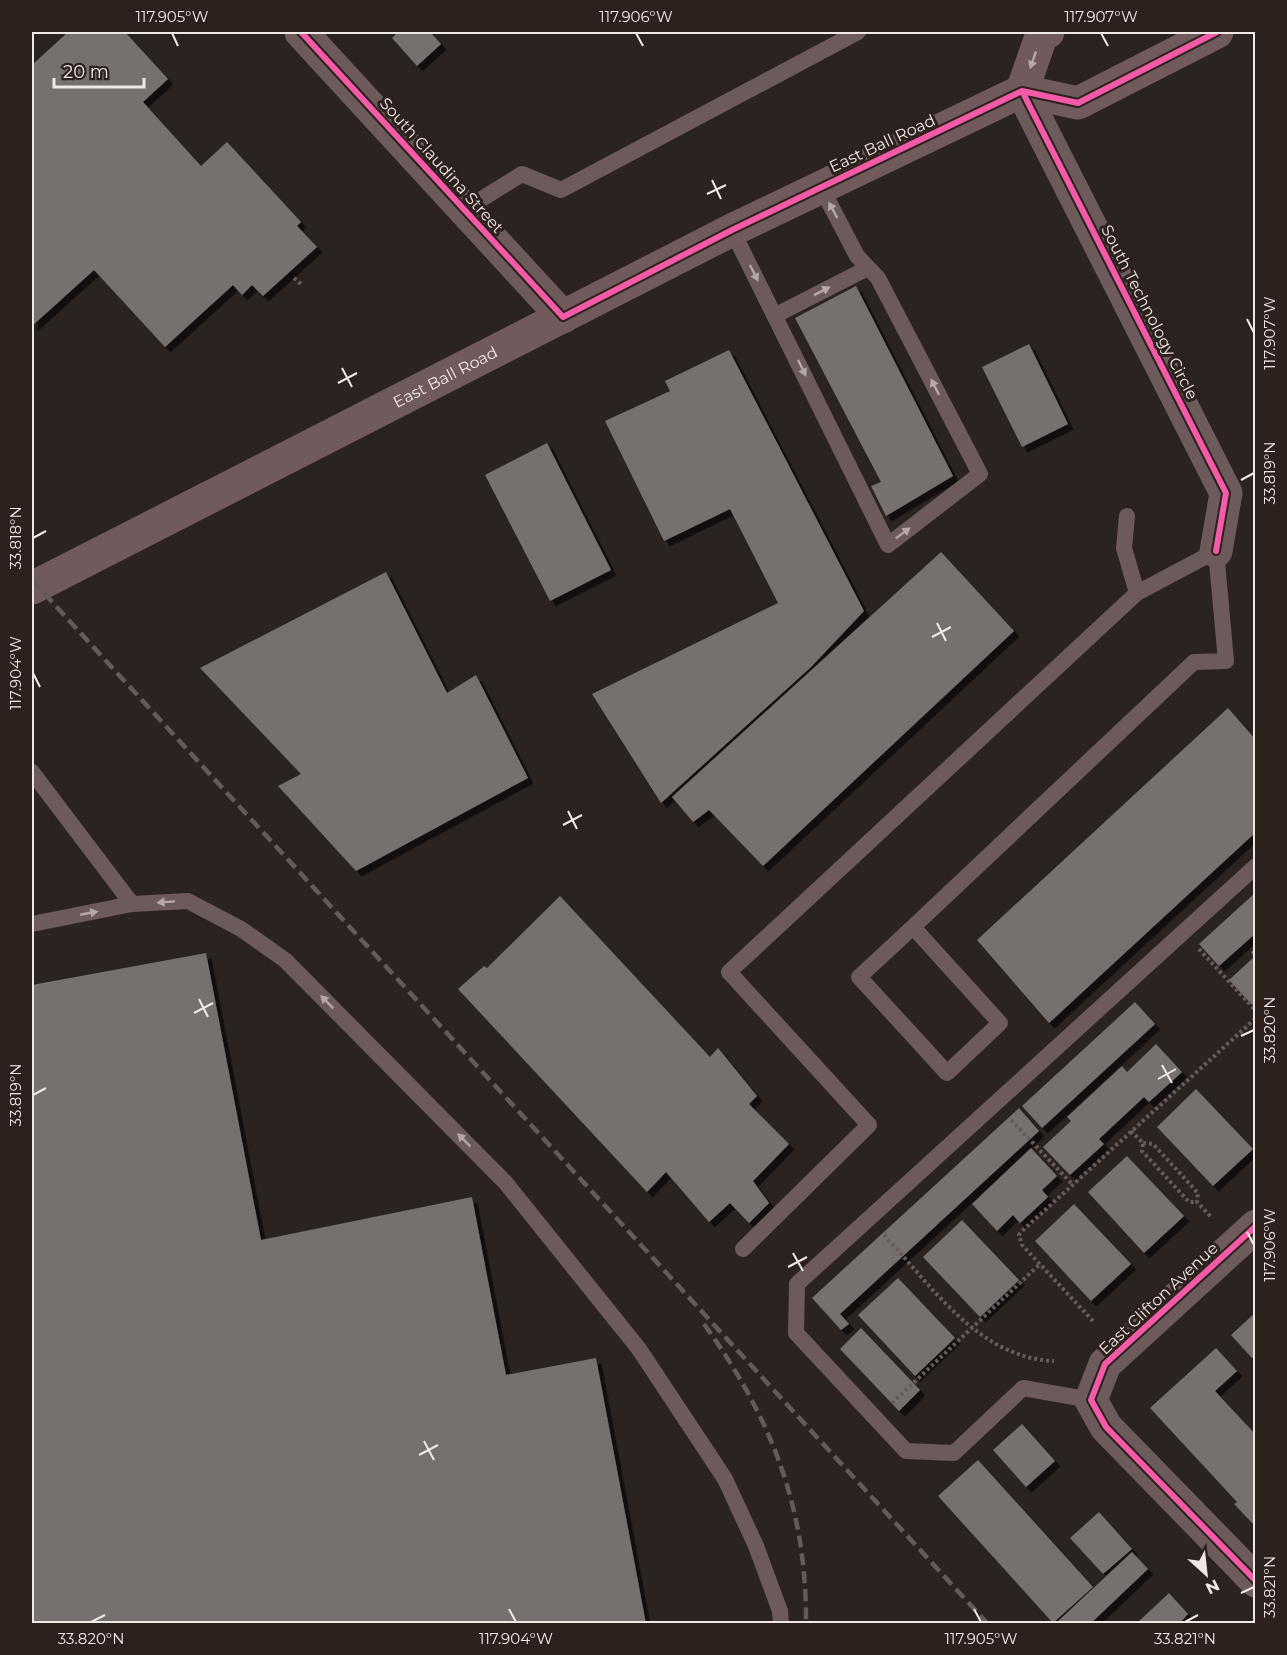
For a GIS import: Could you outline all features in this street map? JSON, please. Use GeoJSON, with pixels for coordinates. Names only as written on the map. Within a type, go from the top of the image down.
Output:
{"type":"FeatureCollection","features":[{"type":"Feature","properties":{"kind":"main road"},"geometry":{"type":"LineString","coordinates":[[1048,32],[1042,34],[1022,91],[1078,103],[1217,32]]}},
{"type":"Feature","properties":{"kind":"main road","name":"East Ball Road"},"geometry":{"type":"LineString","coordinates":[[32,588],[732,230],[1022,91]]}},
{"type":"Feature","properties":{"kind":"street","name":"South Claudina Street"},"geometry":{"type":"LineString","coordinates":[[302,32],[563,317]]}},
{"type":"Feature","properties":{"kind":"street","name":"South Technology Circle"},"geometry":{"type":"LineString","coordinates":[[1022,91],[1226,493],[1216,551]]}},
{"type":"Feature","properties":{"kind":"street","name":"East Clifton Avenue"},"geometry":{"type":"LineString","coordinates":[[1091,1400],[1105,1364],[1256,1226]]}},
{"type":"Feature","properties":{"kind":"street"},"geometry":{"type":"LineString","coordinates":[[1091,1400],[1106,1427],[1249,1563]]}},
{"type":"Feature","properties":{"kind":"lane"},"geometry":{"type":"LineString","coordinates":[[464,210],[522,174],[561,190],[858,32]]}},
{"type":"Feature","properties":{"kind":"lane"},"geometry":{"type":"LineString","coordinates":[[732,230],[888,544],[980,474],[878,278],[857,256],[820,187]]}},
{"type":"Feature","properties":{"kind":"lane"},"geometry":{"type":"LineString","coordinates":[[776,315],[868,268]]}},
{"type":"Feature","properties":{"kind":"lane"},"geometry":{"type":"LineString","coordinates":[[1127,516],[1124,548],[1137,593]]}},
{"type":"Feature","properties":{"kind":"lane"},"geometry":{"type":"LineString","coordinates":[[743,1249],[869,1125],[729,972],[1137,593],[1216,551],[1226,661],[1194,662],[859,977],[947,1073],[1000,1023],[913,927]]}},
{"type":"Feature","properties":{"kind":"lane"},"geometry":{"type":"LineString","coordinates":[[32,772],[132,904]]}},
{"type":"Feature","properties":{"kind":"lane"},"geometry":{"type":"LineString","coordinates":[[1091,1400],[1023,1388],[954,1453],[906,1451],[796,1333],[797,1284],[1256,866]]}},
{"type":"Feature","properties":{"kind":"lane"},"geometry":{"type":"LineString","coordinates":[[32,924],[132,904],[188,901],[241,929],[285,960],[505,1182],[639,1348],[725,1479],[756,1546],[780,1611],[781,1623]]}},
{"type":"Feature","properties":{"kind":"path"},"geometry":{"type":"LineString","coordinates":[[294,278],[301,284]]}},
{"type":"Feature","properties":{"kind":"path"},"geometry":{"type":"LineString","coordinates":[[1183,932],[1256,1011]]}},
{"type":"Feature","properties":{"kind":"path"},"geometry":{"type":"LineString","coordinates":[[1094,1322],[1022,1245],[1019,1235],[1256,1018]]}},
{"type":"Feature","properties":{"kind":"path"},"geometry":{"type":"LineString","coordinates":[[995,1104],[1072,1185]]}},
{"type":"Feature","properties":{"kind":"path"},"geometry":{"type":"LineString","coordinates":[[1131,1131],[1143,1143],[1153,1143],[1198,1193],[1197,1202]]}},
{"type":"Feature","properties":{"kind":"path"},"geometry":{"type":"LineString","coordinates":[[1143,1143],[1142,1151],[1189,1202],[1197,1202],[1212,1218]]}},
{"type":"Feature","properties":{"kind":"path"},"geometry":{"type":"LineString","coordinates":[[869,1219],[972,1328],[1002,1348],[1032,1358],[1054,1361]]}},
{"type":"Feature","properties":{"kind":"path"},"geometry":{"type":"LineString","coordinates":[[875,1418],[1040,1264]]}},
{"type":"Feature","properties":{"kind":"building"},"geometry":{"type":"Polygon","coordinates":[[[68,32],[125,32],[168,79],[143,102],[201,166],[227,142],[301,222],[297,226],[317,247],[263,296],[252,285],[242,295],[233,285],[165,347],[94,270],[32,326],[32,65],[68,32]]]}},
{"type":"Feature","properties":{"kind":"building"},"geometry":{"type":"Polygon","coordinates":[[[398,32],[430,32],[441,44],[417,66],[392,38],[398,32]]]}},
{"type":"Feature","properties":{"kind":"building"},"geometry":{"type":"Polygon","coordinates":[[[856,286],[953,476],[886,516],[871,486],[881,482],[795,318],[856,286]]]}},
{"type":"Feature","properties":{"kind":"building"},"geometry":{"type":"Polygon","coordinates":[[[1029,344],[1068,424],[1022,447],[982,367],[1029,344]]]}},
{"type":"Feature","properties":{"kind":"building"},"geometry":{"type":"Polygon","coordinates":[[[729,350],[864,611],[811,667],[661,803],[592,694],[778,603],[730,509],[664,541],[605,421],[670,391],[665,381],[729,350]]]}},
{"type":"Feature","properties":{"kind":"building"},"geometry":{"type":"Polygon","coordinates":[[[547,443],[611,570],[550,601],[485,475],[547,443]]]}},
{"type":"Feature","properties":{"kind":"building"},"geometry":{"type":"Polygon","coordinates":[[[941,552],[1014,631],[763,866],[709,810],[693,822],[672,797],[941,552]]]}},
{"type":"Feature","properties":{"kind":"building"},"geometry":{"type":"Polygon","coordinates":[[[386,572],[447,693],[476,675],[528,778],[356,871],[278,786],[301,774],[200,668],[386,572]]]}},
{"type":"Feature","properties":{"kind":"building"},"geometry":{"type":"Polygon","coordinates":[[[1228,708],[1256,740],[1256,832],[1049,1023],[977,940],[1228,708]]]}},
{"type":"Feature","properties":{"kind":"building"},"geometry":{"type":"Polygon","coordinates":[[[1256,892],[1256,933],[1219,966],[1199,944],[1256,892]]]}},
{"type":"Feature","properties":{"kind":"building"},"geometry":{"type":"Polygon","coordinates":[[[560,896],[710,1057],[718,1048],[757,1096],[749,1104],[789,1144],[753,1181],[769,1203],[749,1223],[730,1203],[709,1222],[666,1172],[647,1192],[458,989],[484,966],[487,968],[560,896]]]}},
{"type":"Feature","properties":{"kind":"building"},"geometry":{"type":"Polygon","coordinates":[[[1256,948],[1256,1001],[1252,1005],[1229,980],[1254,957],[1251,952],[1256,948]]]}},
{"type":"Feature","properties":{"kind":"building"},"geometry":{"type":"Polygon","coordinates":[[[206,953],[261,1240],[472,1197],[506,1375],[596,1358],[646,1624],[32,1624],[32,985],[206,953]]]}},
{"type":"Feature","properties":{"kind":"building"},"geometry":{"type":"Polygon","coordinates":[[[1135,1002],[1155,1024],[1042,1128],[1022,1106],[1135,1002]]]}},
{"type":"Feature","properties":{"kind":"building"},"geometry":{"type":"Polygon","coordinates":[[[1156,1044],[1182,1072],[1149,1102],[1144,1097],[1099,1139],[1104,1144],[1070,1175],[1043,1147],[1071,1121],[1067,1117],[1122,1066],[1127,1072],[1156,1044]]]}},
{"type":"Feature","properties":{"kind":"building"},"geometry":{"type":"Polygon","coordinates":[[[1196,1089],[1253,1149],[1213,1186],[1157,1127],[1196,1089]]]}},
{"type":"Feature","properties":{"kind":"building"},"geometry":{"type":"Polygon","coordinates":[[[1019,1108],[1039,1131],[840,1314],[849,1324],[841,1330],[812,1298],[1019,1108]]]}},
{"type":"Feature","properties":{"kind":"building"},"geometry":{"type":"Polygon","coordinates":[[[1031,1148],[1057,1176],[1042,1190],[1048,1197],[1020,1223],[1013,1215],[997,1231],[972,1204],[1031,1148]]]}},
{"type":"Feature","properties":{"kind":"building"},"geometry":{"type":"Polygon","coordinates":[[[1127,1156],[1184,1216],[1144,1253],[1088,1192],[1127,1156]]]}},
{"type":"Feature","properties":{"kind":"building"},"geometry":{"type":"Polygon","coordinates":[[[1074,1204],[1131,1264],[1091,1301],[1035,1241],[1074,1204]]]}},
{"type":"Feature","properties":{"kind":"building"},"geometry":{"type":"Polygon","coordinates":[[[962,1220],[1019,1280],[980,1317],[923,1257],[962,1220]]]}},
{"type":"Feature","properties":{"kind":"building"},"geometry":{"type":"Polygon","coordinates":[[[898,1278],[955,1338],[915,1376],[858,1315],[898,1278]]]}},
{"type":"Feature","properties":{"kind":"building"},"geometry":{"type":"Polygon","coordinates":[[[1256,1312],[1256,1355],[1252,1358],[1231,1335],[1256,1312]]]}},
{"type":"Feature","properties":{"kind":"building"},"geometry":{"type":"Polygon","coordinates":[[[861,1328],[920,1390],[899,1411],[840,1349],[861,1328]]]}},
{"type":"Feature","properties":{"kind":"building"},"geometry":{"type":"Polygon","coordinates":[[[1216,1348],[1237,1371],[1215,1391],[1256,1435],[1256,1527],[1234,1504],[1237,1502],[1150,1408],[1216,1348]]]}},
{"type":"Feature","properties":{"kind":"building"},"geometry":{"type":"Polygon","coordinates":[[[1022,1424],[1055,1461],[1026,1487],[993,1450],[1022,1424]]]}},
{"type":"Feature","properties":{"kind":"building"},"geometry":{"type":"Polygon","coordinates":[[[978,1460],[1093,1587],[1053,1623],[938,1496],[978,1460]]]}},
{"type":"Feature","properties":{"kind":"building"},"geometry":{"type":"Polygon","coordinates":[[[1099,1512],[1132,1549],[1103,1574],[1070,1538],[1099,1512]]]}},
{"type":"Feature","properties":{"kind":"building"},"geometry":{"type":"Polygon","coordinates":[[[1132,1552],[1148,1569],[1090,1624],[1055,1624],[1132,1552]]]}},
{"type":"Feature","properties":{"kind":"building"},"geometry":{"type":"Polygon","coordinates":[[[1169,1593],[1188,1614],[1179,1624],[1136,1624],[1169,1593]]]}},
{"type":"Feature","properties":{"kind":"railway"},"geometry":{"type":"LineString","coordinates":[[32,580],[988,1624]]}},
{"type":"Feature","properties":{"kind":"railway"},"geometry":{"type":"LineString","coordinates":[[704,1324],[748,1394],[766,1429],[780,1465],[792,1503],[800,1541],[805,1582],[806,1624]]}},
{"type":"Feature","properties":{"kind":"cycle path"},"geometry":{"type":"LineString","coordinates":[[301,32],[563,317],[732,230],[1022,91],[1078,103],[1217,32]]}},
{"type":"Feature","properties":{"kind":"cycle path"},"geometry":{"type":"LineString","coordinates":[[1022,91],[1226,493],[1216,551]]}},
{"type":"Feature","properties":{"kind":"cycle path"},"geometry":{"type":"LineString","coordinates":[[1256,1226],[1105,1364],[1091,1400],[1106,1427],[1256,1581]]}}]}
